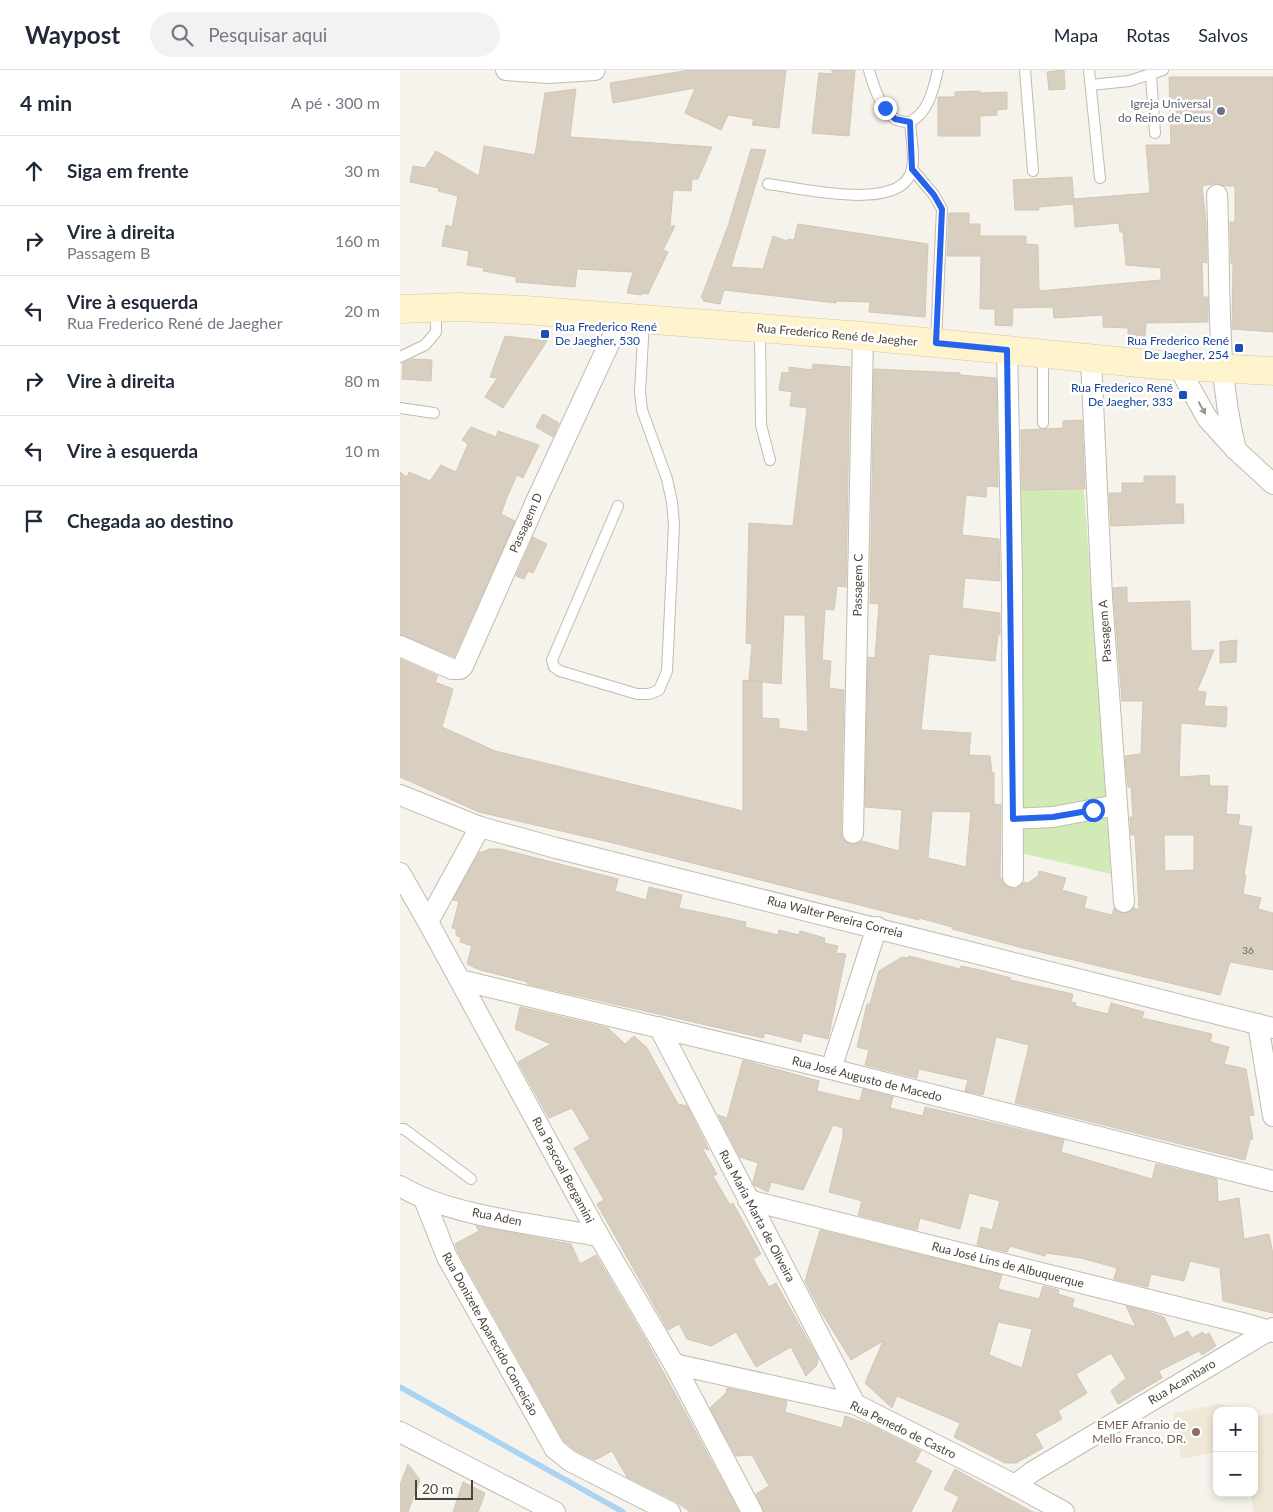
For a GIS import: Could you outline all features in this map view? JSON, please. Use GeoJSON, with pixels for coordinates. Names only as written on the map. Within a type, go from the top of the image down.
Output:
{"type":"FeatureCollection","features":[{"type":"Feature","properties":{"kind":"main road","name":"Rua Frederico René de Jaegher"},"geometry":{"type":"LineString","coordinates":[[400,309],[525,310],[863,336],[1091,360],[1273,371]]}},
{"type":"Feature","properties":{"kind":"street"},"geometry":{"type":"LineString","coordinates":[[506,70],[548,73],[584,71]]}},
{"type":"Feature","properties":{"kind":"street"},"geometry":{"type":"LineString","coordinates":[[1217,195],[1222,369],[1227,416],[1236,450]]}},
{"type":"Feature","properties":{"kind":"street","name":"Passagem D"},"geometry":{"type":"LineString","coordinates":[[400,646],[452,669],[464,666],[538,497],[632,318]]}},
{"type":"Feature","properties":{"kind":"street","name":"Passagem C"},"geometry":{"type":"LineString","coordinates":[[853,833],[863,336]]}},
{"type":"Feature","properties":{"kind":"street"},"geometry":{"type":"LineString","coordinates":[[1007,350],[1013,877]]}},
{"type":"Feature","properties":{"kind":"street","name":"Passagem A"},"geometry":{"type":"LineString","coordinates":[[1091,360],[1102,597],[1124,902]]}},
{"type":"Feature","properties":{"kind":"street"},"geometry":{"type":"LineString","coordinates":[[1178,366],[1207,418],[1236,450],[1273,484]]}},
{"type":"Feature","properties":{"kind":"street","name":"Rua Walter Pereira Correia"},"geometry":{"type":"LineString","coordinates":[[400,795],[480,827],[556,848],[877,927],[1265,1026]]}},
{"type":"Feature","properties":{"kind":"street"},"geometry":{"type":"LineString","coordinates":[[1013,819],[1053,817],[1117,806]]}},
{"type":"Feature","properties":{"kind":"street"},"geometry":{"type":"LineString","coordinates":[[428,922],[480,827]]}},
{"type":"Feature","properties":{"kind":"street","name":"Rua Pascoal Bergamini"},"geometry":{"type":"LineString","coordinates":[[400,874],[460,980],[599,1236],[674,1364],[752,1512]]}},
{"type":"Feature","properties":{"kind":"street"},"geometry":{"type":"LineString","coordinates":[[831,1069],[877,927]]}},
{"type":"Feature","properties":{"kind":"street","name":"Rua José Augusto de Macedo"},"geometry":{"type":"LineString","coordinates":[[460,980],[831,1069],[1273,1181]]}},
{"type":"Feature","properties":{"kind":"street"},"geometry":{"type":"LineString","coordinates":[[1265,1026],[1273,1116]]}},
{"type":"Feature","properties":{"kind":"street","name":"Rua Maria Marta de Oliveira"},"geometry":{"type":"LineString","coordinates":[[659,1027],[856,1404]]}},
{"type":"Feature","properties":{"kind":"street","name":"Rua Aden"},"geometry":{"type":"LineString","coordinates":[[400,1186],[424,1199],[468,1212],[599,1236]]}},
{"type":"Feature","properties":{"kind":"street","name":"Rua Donizete Aparecido Conceição"},"geometry":{"type":"LineString","coordinates":[[424,1199],[447,1257],[555,1449],[570,1461],[670,1512]]}},
{"type":"Feature","properties":{"kind":"street","name":"Rua José Lins de Albuquerque"},"geometry":{"type":"LineString","coordinates":[[748,1200],[1271,1330]]}},
{"type":"Feature","properties":{"kind":"street","name":"Rua Acambaro"},"geometry":{"type":"LineString","coordinates":[[1015,1485],[1032,1472],[1271,1330]]}},
{"type":"Feature","properties":{"kind":"street","name":"Rua Penedo de Castro"},"geometry":{"type":"LineString","coordinates":[[674,1364],[803,1395],[856,1404],[1064,1512]]}},
{"type":"Feature","properties":{"kind":"street"},"geometry":{"type":"LineString","coordinates":[[401,1436],[555,1512]]}},
{"type":"Feature","properties":{"kind":"lane"},"geometry":{"type":"LineString","coordinates":[[870,70],[873,85],[885,108],[895,119],[910,122],[920,116],[932,94],[938,70]]}},
{"type":"Feature","properties":{"kind":"lane"},"geometry":{"type":"LineString","coordinates":[[1025,70],[1033,171]]}},
{"type":"Feature","properties":{"kind":"lane"},"geometry":{"type":"LineString","coordinates":[[1089,70],[1100,178]]}},
{"type":"Feature","properties":{"kind":"lane"},"geometry":{"type":"LineString","coordinates":[[1091,85],[1129,81],[1163,70]]}},
{"type":"Feature","properties":{"kind":"lane"},"geometry":{"type":"LineString","coordinates":[[1151,75],[1155,133]]}},
{"type":"Feature","properties":{"kind":"lane"},"geometry":{"type":"LineString","coordinates":[[768,184],[861,196],[886,194],[906,184],[912,169],[910,122]]}},
{"type":"Feature","properties":{"kind":"lane"},"geometry":{"type":"LineString","coordinates":[[912,169],[934,195],[942,209],[936,343]]}},
{"type":"Feature","properties":{"kind":"lane"},"geometry":{"type":"LineString","coordinates":[[400,357],[425,345],[436,332],[436,308]]}},
{"type":"Feature","properties":{"kind":"lane"},"geometry":{"type":"LineString","coordinates":[[618,506],[552,660],[554,667],[560,671],[637,694],[649,694],[659,690],[667,671],[674,524],[667,479],[642,410],[632,318]]}},
{"type":"Feature","properties":{"kind":"lane"},"geometry":{"type":"LineString","coordinates":[[760,328],[761,425],[770,460]]}},
{"type":"Feature","properties":{"kind":"lane"},"geometry":{"type":"LineString","coordinates":[[1043,354],[1043,423]]}},
{"type":"Feature","properties":{"kind":"lane"},"geometry":{"type":"LineString","coordinates":[[400,408],[434,413]]}},
{"type":"Feature","properties":{"kind":"lane"},"geometry":{"type":"LineString","coordinates":[[400,1129],[404,1129],[471,1179]]}},
{"type":"Feature","properties":{"kind":"shaded area","name":"EMEF Afranio de Mello Franco, DR."},"geometry":{"type":"Polygon","coordinates":[[[1219,1404],[1225,1405],[1225,1407],[1213,1407],[1213,1453],[1181,1459],[1173,1413],[1219,1404]]]}},
{"type":"Feature","properties":{"kind":"shaded area"},"geometry":{"type":"Polygon","coordinates":[[[1273,1413],[1273,1512],[1254,1512],[1251,1497],[1258,1497],[1258,1415],[1273,1413]]]}},
{"type":"Feature","properties":{"kind":"green space"},"geometry":{"type":"Polygon","coordinates":[[[1014,489],[1084,490],[1111,874],[1021,853],[1014,489]]]}},
{"type":"Feature","properties":{"kind":"building"},"geometry":{"type":"Polygon","coordinates":[[[690,70],[786,70],[779,128],[752,125],[754,119],[728,115],[721,130],[685,113],[695,88],[613,103],[610,83],[690,70]]]}},
{"type":"Feature","properties":{"kind":"building"},"geometry":{"type":"Polygon","coordinates":[[[832,70],[855,70],[849,136],[812,133],[819,73],[832,74],[832,70]]]}},
{"type":"Feature","properties":{"kind":"building"},"geometry":{"type":"Polygon","coordinates":[[[1064,70],[1065,89],[1049,90],[1047,72],[1064,70]]]}},
{"type":"Feature","properties":{"kind":"building"},"geometry":{"type":"Polygon","coordinates":[[[1169,77],[1273,77],[1273,332],[1232,329],[1233,264],[1231,264],[1230,222],[1235,222],[1235,186],[1225,186],[1217,183],[1202,186],[1206,223],[1207,263],[1202,262],[1203,297],[1208,297],[1208,322],[1146,323],[1145,336],[1128,334],[1128,328],[1103,327],[1103,315],[1054,318],[1053,307],[1013,308],[1012,326],[995,325],[995,309],[980,309],[981,256],[947,256],[949,213],[969,213],[969,224],[980,224],[980,236],[1026,236],[1026,244],[1038,245],[1039,291],[1161,280],[1161,268],[1126,265],[1123,232],[1120,232],[1119,223],[1075,227],[1073,199],[1150,193],[1146,145],[1171,145],[1169,77]]]}},
{"type":"Feature","properties":{"kind":"building"},"geometry":{"type":"Polygon","coordinates":[[[576,89],[570,137],[712,147],[698,179],[692,179],[691,191],[673,190],[670,226],[675,226],[663,250],[668,252],[648,294],[627,293],[633,272],[577,269],[575,287],[516,282],[516,277],[483,271],[484,268],[467,265],[469,251],[442,246],[446,225],[452,227],[458,196],[438,191],[439,188],[410,182],[413,166],[425,168],[436,151],[479,176],[484,146],[535,155],[545,93],[576,89]]]}},
{"type":"Feature","properties":{"kind":"building"},"geometry":{"type":"Polygon","coordinates":[[[980,91],[980,93],[1007,92],[1007,109],[997,110],[997,115],[980,116],[980,136],[938,136],[938,97],[955,97],[955,92],[980,91]]]}},
{"type":"Feature","properties":{"kind":"building"},"geometry":{"type":"Polygon","coordinates":[[[751,149],[766,150],[731,267],[763,269],[773,236],[787,241],[788,239],[794,240],[798,224],[928,244],[925,317],[869,312],[870,302],[836,301],[836,303],[724,290],[720,304],[703,301],[704,298],[701,298],[728,226],[751,149]]]}},
{"type":"Feature","properties":{"kind":"building"},"geometry":{"type":"Polygon","coordinates":[[[1072,177],[1074,204],[1038,207],[1039,210],[1015,210],[1013,180],[1072,177]]]}},
{"type":"Feature","properties":{"kind":"building"},"geometry":{"type":"Polygon","coordinates":[[[505,336],[547,341],[503,408],[485,397],[497,378],[490,377],[505,336]]]}},
{"type":"Feature","properties":{"kind":"building"},"geometry":{"type":"Polygon","coordinates":[[[412,359],[432,360],[431,381],[402,379],[403,363],[412,359]]]}},
{"type":"Feature","properties":{"kind":"building"},"geometry":{"type":"Polygon","coordinates":[[[813,364],[850,367],[846,587],[837,586],[834,610],[825,609],[822,660],[831,661],[829,688],[844,690],[841,833],[843,839],[852,845],[862,841],[899,851],[902,810],[865,807],[868,657],[875,658],[879,604],[870,603],[874,369],[960,373],[960,375],[996,378],[998,487],[987,486],[986,497],[966,495],[962,535],[999,539],[1000,581],[965,578],[962,608],[1000,613],[1000,635],[998,634],[995,661],[929,654],[921,730],[971,733],[969,755],[990,756],[992,773],[994,773],[994,804],[1001,805],[1000,877],[1007,887],[1014,889],[1024,882],[1028,883],[1038,876],[1039,871],[1066,878],[1062,890],[1087,897],[1084,908],[1112,915],[1114,908],[1124,914],[1134,908],[1139,910],[1135,835],[1131,835],[1130,817],[1133,817],[1131,787],[1128,787],[1125,756],[1141,754],[1143,701],[1122,701],[1113,588],[1127,587],[1127,603],[1190,601],[1191,651],[1214,650],[1197,691],[1206,692],[1204,706],[1227,707],[1226,727],[1181,723],[1179,777],[1209,775],[1210,786],[1228,786],[1226,814],[1240,815],[1238,825],[1252,827],[1244,875],[1246,875],[1243,894],[1261,898],[1258,909],[1273,913],[1273,970],[1230,962],[1220,995],[1019,947],[919,918],[919,920],[609,842],[479,812],[400,777],[400,659],[438,676],[435,682],[453,689],[442,727],[495,751],[743,811],[743,680],[762,682],[749,680],[752,644],[746,643],[749,523],[793,526],[807,408],[790,406],[792,392],[779,390],[782,372],[789,373],[789,367],[812,370],[813,364]],[[784,615],[781,684],[762,682],[762,718],[779,719],[779,728],[808,732],[805,615],[784,615]],[[932,811],[928,858],[966,867],[971,812],[932,811]],[[1164,835],[1165,871],[1194,870],[1194,835],[1164,835]]]}},
{"type":"Feature","properties":{"kind":"building"},"geometry":{"type":"Polygon","coordinates":[[[543,414],[559,423],[553,437],[536,427],[543,414]]]}},
{"type":"Feature","properties":{"kind":"building"},"geometry":{"type":"Polygon","coordinates":[[[1082,420],[1085,489],[1022,490],[1021,430],[1063,428],[1063,421],[1082,420]]]}},
{"type":"Feature","properties":{"kind":"building"},"geometry":{"type":"Polygon","coordinates":[[[471,427],[496,437],[498,431],[539,445],[523,478],[517,475],[508,495],[501,514],[515,521],[454,657],[400,634],[400,472],[407,477],[409,472],[430,481],[441,465],[456,472],[468,444],[462,440],[471,427]]]}},
{"type":"Feature","properties":{"kind":"building"},"geometry":{"type":"Polygon","coordinates":[[[1144,476],[1175,476],[1175,504],[1183,504],[1184,523],[1111,526],[1109,493],[1122,493],[1122,483],[1144,483],[1144,476]]]}},
{"type":"Feature","properties":{"kind":"building"},"geometry":{"type":"Polygon","coordinates":[[[533,537],[547,544],[533,573],[528,571],[524,579],[516,576],[533,537]]]}},
{"type":"Feature","properties":{"kind":"building"},"geometry":{"type":"Polygon","coordinates":[[[1237,640],[1236,662],[1220,663],[1220,642],[1237,640]]]}},
{"type":"Feature","properties":{"kind":"building"},"geometry":{"type":"Polygon","coordinates":[[[490,849],[501,849],[618,879],[615,891],[646,900],[649,887],[682,895],[679,908],[746,922],[745,927],[778,935],[779,930],[799,935],[800,931],[825,938],[824,943],[838,946],[836,953],[846,954],[828,1039],[803,1033],[801,1042],[765,1033],[763,1038],[527,984],[528,982],[480,970],[467,964],[472,946],[460,942],[461,938],[456,935],[456,929],[452,928],[459,901],[453,900],[479,853],[490,849]]]}},
{"type":"Feature","properties":{"kind":"building"},"geometry":{"type":"Polygon","coordinates":[[[909,956],[960,969],[961,966],[984,971],[1011,978],[1010,980],[1073,994],[1071,1002],[1076,1003],[1075,1006],[1108,1014],[1111,1003],[1144,1012],[1142,1018],[1212,1034],[1210,1042],[1229,1047],[1224,1064],[1246,1069],[1254,1115],[1249,1116],[1253,1139],[1250,1140],[1245,1160],[1015,1103],[1029,1045],[996,1037],[983,1095],[965,1091],[968,1080],[919,1069],[917,1078],[865,1065],[869,1050],[857,1047],[867,1004],[870,1004],[879,971],[902,957],[908,958],[909,956]]]}},
{"type":"Feature","properties":{"kind":"building"},"geometry":{"type":"Polygon","coordinates":[[[520,1007],[608,1028],[625,1044],[634,1036],[647,1048],[678,1104],[687,1106],[709,1150],[702,1148],[717,1174],[713,1176],[730,1205],[733,1203],[761,1254],[753,1259],[769,1287],[776,1283],[818,1358],[817,1365],[806,1376],[791,1347],[756,1367],[736,1332],[711,1346],[687,1339],[679,1324],[668,1330],[597,1204],[604,1200],[574,1148],[590,1139],[572,1108],[549,1118],[518,1062],[551,1044],[515,1029],[520,1007]]]}},
{"type":"Feature","properties":{"kind":"building"},"geometry":{"type":"Polygon","coordinates":[[[743,1060],[819,1081],[817,1091],[860,1101],[863,1089],[893,1097],[890,1108],[923,1116],[925,1107],[1064,1140],[1061,1152],[1152,1179],[1156,1164],[1217,1179],[1218,1202],[1239,1198],[1244,1239],[1269,1234],[1273,1254],[1273,1313],[1223,1301],[1220,1268],[1190,1261],[1184,1281],[1151,1274],[1148,1287],[1114,1279],[1117,1268],[1081,1258],[1046,1253],[1045,1256],[1010,1246],[1007,1252],[977,1245],[981,1227],[992,1230],[1000,1201],[969,1193],[960,1229],[920,1218],[917,1230],[858,1215],[862,1201],[829,1192],[843,1137],[843,1128],[833,1125],[803,1190],[771,1182],[768,1192],[754,1185],[753,1182],[758,1163],[740,1157],[718,1115],[727,1118],[743,1060]]]}},
{"type":"Feature","properties":{"kind":"building"},"geometry":{"type":"Polygon","coordinates":[[[476,1226],[571,1244],[580,1264],[596,1255],[647,1342],[739,1512],[690,1512],[675,1501],[627,1477],[612,1451],[595,1460],[576,1451],[564,1441],[458,1252],[455,1244],[479,1231],[476,1226]]]}},
{"type":"Feature","properties":{"kind":"building"},"geometry":{"type":"Polygon","coordinates":[[[820,1230],[1002,1275],[998,1289],[1039,1299],[1043,1286],[1059,1290],[1058,1294],[1074,1299],[1072,1307],[1136,1327],[1126,1306],[1142,1310],[1164,1317],[1174,1338],[1188,1331],[1192,1338],[1203,1332],[1205,1335],[1209,1333],[1216,1346],[1202,1355],[1199,1351],[1159,1371],[1162,1378],[1118,1404],[1111,1391],[1126,1378],[1111,1353],[1076,1374],[1087,1393],[1058,1411],[1062,1419],[1035,1434],[1043,1448],[1016,1463],[1005,1463],[954,1437],[960,1423],[897,1396],[892,1408],[865,1383],[883,1341],[851,1360],[820,1310],[805,1281],[820,1230]],[[998,1322],[989,1355],[1022,1368],[1032,1329],[998,1322]]]}},
{"type":"Feature","properties":{"kind":"building"},"geometry":{"type":"Polygon","coordinates":[[[727,1388],[787,1401],[785,1412],[842,1428],[845,1416],[870,1425],[921,1451],[915,1462],[932,1471],[911,1512],[764,1512],[756,1494],[769,1486],[752,1455],[736,1456],[710,1408],[726,1393],[727,1388]]]}},
{"type":"Feature","properties":{"kind":"building"},"geometry":{"type":"Polygon","coordinates":[[[408,1464],[420,1480],[408,1512],[400,1512],[400,1485],[408,1464]]]}},
{"type":"Feature","properties":{"kind":"building"},"geometry":{"type":"Polygon","coordinates":[[[955,1469],[1033,1512],[952,1512],[959,1497],[944,1489],[955,1469]]]}},
{"type":"Feature","properties":{"kind":"building"},"geometry":{"type":"Polygon","coordinates":[[[463,1482],[485,1493],[478,1512],[453,1512],[463,1482]]]}},
{"type":"Feature","properties":{"kind":"waterway"},"geometry":{"type":"LineString","coordinates":[[400,1387],[623,1512]]}},
{"type":"Feature","properties":{"kind":"place","name":"Igreja Universal do Reino de Deus"},"geometry":{"type":"Point","coordinates":[1221,111]}},
{"type":"Feature","properties":{"kind":"place","name":"Rua Frederico René De Jaegher, 530"},"geometry":{"type":"Point","coordinates":[545,334]}},
{"type":"Feature","properties":{"kind":"place","name":"Rua Frederico René De Jaegher, 254"},"geometry":{"type":"Point","coordinates":[1239,348]}},
{"type":"Feature","properties":{"kind":"place","name":"Rua Frederico René De Jaegher, 333"},"geometry":{"type":"Point","coordinates":[1183,395]}},
{"type":"Feature","properties":{"kind":"place","name":"EMEF Afranio de Mello Franco, DR."},"geometry":{"type":"Point","coordinates":[1196,1432]}},
{"type":"Feature","properties":{"kind":"route"},"geometry":{"type":"LineString","coordinates":[[885,108],[895,119],[910,122],[912,169],[934,195],[942,209],[943,224],[936,343],[1007,350],[1012,575],[1013,819],[1053,817],[1093,810]]}}]}
